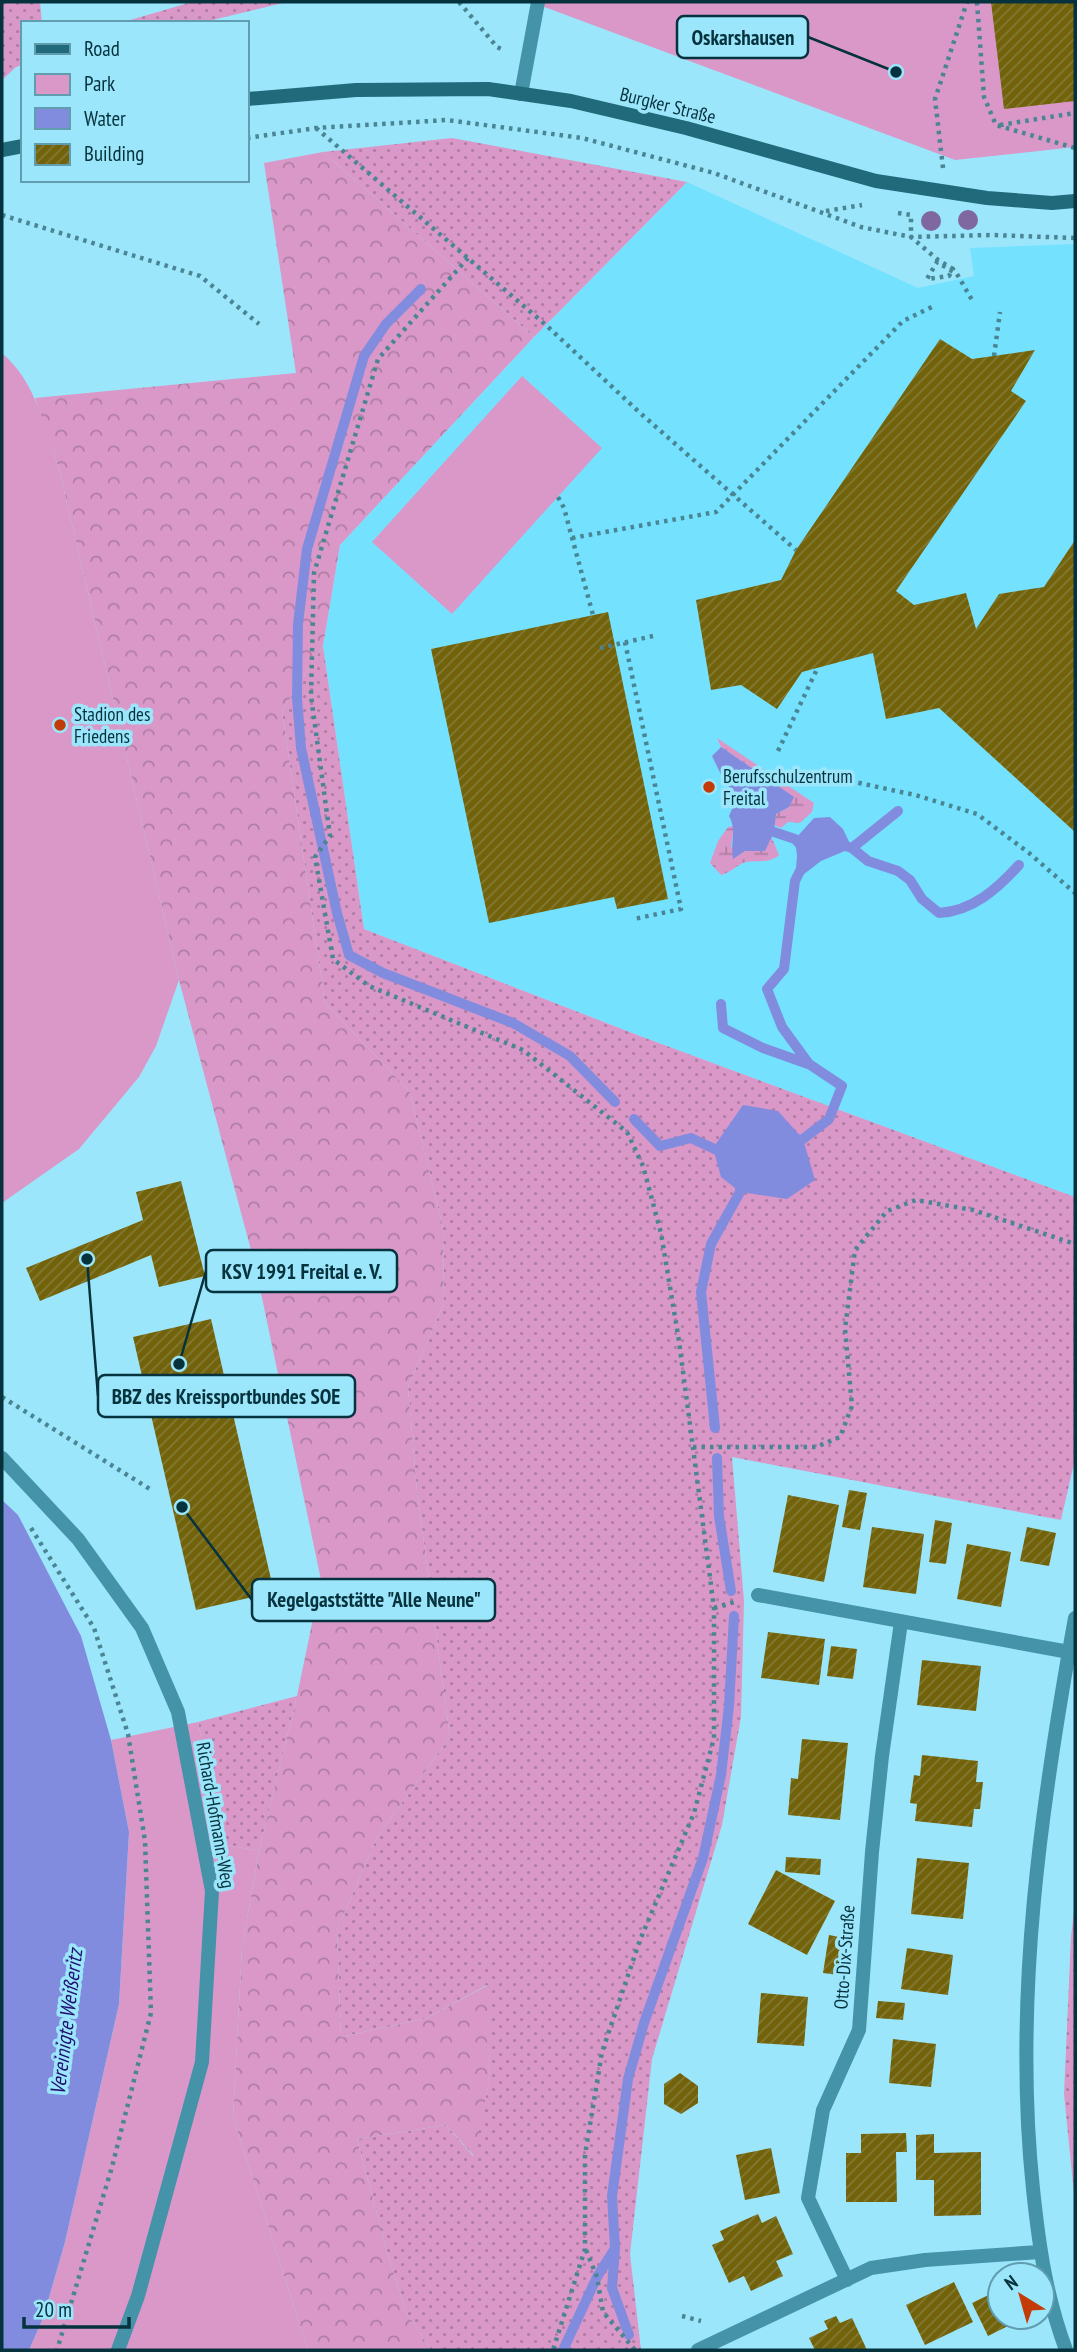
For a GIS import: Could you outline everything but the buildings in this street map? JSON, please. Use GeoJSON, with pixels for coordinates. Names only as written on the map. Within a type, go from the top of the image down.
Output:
{"type":"FeatureCollection","features":[{"type":"Feature","properties":{"kind":"main road","name":"Burgker Straße"},"geometry":{"type":"LineString","coordinates":[[248,99],[356,90],[466,88],[521,94],[571,101],[686,128],[876,181],[987,198],[1052,203],[1075,201]]}},
{"type":"Feature","properties":{"kind":"main road"},"geometry":{"type":"LineString","coordinates":[[2,150],[21,146]]}},
{"type":"Feature","properties":{"kind":"street"},"geometry":{"type":"LineString","coordinates":[[521,94],[538,2]]}},
{"type":"Feature","properties":{"kind":"street","name":"Richard-Hofmann-Weg"},"geometry":{"type":"LineString","coordinates":[[2,1458],[78,1539],[142,1628],[178,1712],[212,1891],[202,2062],[138,2296],[118,2350]]}},
{"type":"Feature","properties":{"kind":"street"},"geometry":{"type":"LineString","coordinates":[[758,1595],[1069,1652]]}},
{"type":"Feature","properties":{"kind":"street"},"geometry":{"type":"LineString","coordinates":[[1066,2350],[1052,2311],[1039,2252],[1028,2138],[1026,2035],[1033,1921],[1048,1783],[1075,1618]]}},
{"type":"Feature","properties":{"kind":"street","name":"Otto-Dix-Straße"},"geometry":{"type":"LineString","coordinates":[[847,2280],[808,2198],[823,2109],[859,2030],[871,1862],[882,1756],[901,1622]]}},
{"type":"Feature","properties":{"kind":"street"},"geometry":{"type":"LineString","coordinates":[[698,2350],[871,2268],[925,2260],[1039,2252]]}},
{"type":"Feature","properties":{"kind":"path"},"geometry":{"type":"LineString","coordinates":[[460,2],[497,47],[528,62]]}},
{"type":"Feature","properties":{"kind":"path"},"geometry":{"type":"LineString","coordinates":[[943,169],[935,99],[967,2]]}},
{"type":"Feature","properties":{"kind":"path"},"geometry":{"type":"LineString","coordinates":[[977,2],[984,97],[996,125]]}},
{"type":"Feature","properties":{"kind":"path"},"geometry":{"type":"LineString","coordinates":[[996,125],[1075,113]]}},
{"type":"Feature","properties":{"kind":"path"},"geometry":{"type":"LineString","coordinates":[[248,138],[316,128],[447,120],[582,138],[714,173],[861,227],[911,237],[992,235],[1075,239]]}},
{"type":"Feature","properties":{"kind":"path"},"geometry":{"type":"LineString","coordinates":[[996,125],[1075,148]]}},
{"type":"Feature","properties":{"kind":"path"},"geometry":{"type":"LineString","coordinates":[[316,128],[547,326],[796,550]]}},
{"type":"Feature","properties":{"kind":"path"},"geometry":{"type":"LineString","coordinates":[[825,212],[863,205]]}},
{"type":"Feature","properties":{"kind":"path"},"geometry":{"type":"LineString","coordinates":[[2,215],[200,276],[259,324]]}},
{"type":"Feature","properties":{"kind":"path"},"geometry":{"type":"LineString","coordinates":[[911,215],[911,237],[953,269],[949,276],[927,279],[937,262],[947,268],[957,274],[972,300]]}},
{"type":"Feature","properties":{"kind":"path"},"geometry":{"type":"LineString","coordinates":[[468,258],[378,359],[314,573],[311,696],[330,836],[315,857],[334,959],[369,986],[523,1050],[627,1132],[643,1166],[661,1233],[694,1447],[714,1608],[714,1738],[694,1813],[640,1940],[602,2052],[585,2155],[585,2249],[553,2350]]}},
{"type":"Feature","properties":{"kind":"path"},"geometry":{"type":"LineString","coordinates":[[572,538],[716,512],[903,321],[936,305]]}},
{"type":"Feature","properties":{"kind":"path"},"geometry":{"type":"LineString","coordinates":[[994,356],[1000,312]]}},
{"type":"Feature","properties":{"kind":"path"},"geometry":{"type":"LineString","coordinates":[[558,497],[593,615]]}},
{"type":"Feature","properties":{"kind":"path"},"geometry":{"type":"LineString","coordinates":[[600,648],[653,636]]}},
{"type":"Feature","properties":{"kind":"path"},"geometry":{"type":"LineString","coordinates":[[625,642],[681,909],[634,919]]}},
{"type":"Feature","properties":{"kind":"path"},"geometry":{"type":"LineString","coordinates":[[778,751],[818,667]]}},
{"type":"Feature","properties":{"kind":"path"},"geometry":{"type":"LineString","coordinates":[[849,781],[915,795],[977,814],[1029,853],[1075,893]]}},
{"type":"Feature","properties":{"kind":"path"},"geometry":{"type":"LineString","coordinates":[[694,1447],[816,1447],[839,1437],[852,1406],[845,1329],[855,1250],[887,1211],[916,1200],[973,1210],[1075,1244]]}},
{"type":"Feature","properties":{"kind":"path"},"geometry":{"type":"LineString","coordinates":[[2,1397],[153,1491]]}},
{"type":"Feature","properties":{"kind":"path"},"geometry":{"type":"LineString","coordinates":[[28,1524],[94,1628],[128,1734],[145,1841],[146,1868],[151,2014],[112,2166],[57,2350]]}},
{"type":"Feature","properties":{"kind":"path"},"geometry":{"type":"LineString","coordinates":[[585,2249],[597,2277],[603,2312],[635,2350]]}},
{"type":"Feature","properties":{"kind":"shaded area","name":"Berufsschulzentrum Freital"},"geometry":{"type":"Polygon","coordinates":[[[687,182],[918,288],[974,276],[970,248],[1075,244],[1075,1197],[640,1036],[364,929],[323,646],[340,545],[534,337],[687,182]]]}},
{"type":"Feature","properties":{"kind":"green space"},"geometry":{"type":"Polygon","coordinates":[[[2,2],[40,2],[42,21],[21,21],[21,66],[2,80],[2,2]]]}},
{"type":"Feature","properties":{"kind":"green space"},"geometry":{"type":"Polygon","coordinates":[[[192,2],[287,2],[208,21],[127,21],[192,2]]]}},
{"type":"Feature","properties":{"kind":"green space"},"geometry":{"type":"Polygon","coordinates":[[[531,2],[1075,2],[1075,147],[955,160],[531,2]]]}},
{"type":"Feature","properties":{"kind":"green space"},"geometry":{"type":"Polygon","coordinates":[[[452,138],[687,182],[534,337],[323,152],[452,138]]]}},
{"type":"Feature","properties":{"kind":"green space"},"geometry":{"type":"Polygon","coordinates":[[[323,152],[534,337],[340,545],[323,646],[282,711],[325,1003],[410,1092],[443,1228],[444,1303],[408,1387],[417,1491],[450,1737],[377,1837],[337,1930],[341,2037],[427,2018],[488,1985],[490,2077],[474,2156],[446,2125],[357,2139],[406,2312],[431,2350],[308,2350],[233,2117],[242,1948],[259,1851],[297,1696],[321,1580],[256,1269],[179,980],[59,469],[35,398],[296,373],[264,163],[323,152]]]}},
{"type":"Feature","properties":{"kind":"green space","name":"Stadion des Friedens"},"geometry":{"type":"Polygon","coordinates":[[[2,353],[14,365],[31,392],[59,469],[179,980],[156,1046],[139,1077],[79,1149],[2,1203],[2,353]]]}},
{"type":"Feature","properties":{"kind":"green space"},"geometry":{"type":"Polygon","coordinates":[[[522,376],[602,448],[452,614],[372,542],[522,376]]]}},
{"type":"Feature","properties":{"kind":"green space"},"geometry":{"type":"Polygon","coordinates":[[[323,646],[364,929],[640,1036],[1075,1197],[1075,1459],[1061,1520],[732,1457],[744,1601],[741,1717],[722,1825],[652,2059],[630,2254],[641,2350],[431,2350],[406,2312],[357,2139],[446,2125],[473,2156],[490,2077],[487,1985],[427,2018],[341,2037],[337,1930],[377,1837],[450,1737],[417,1491],[408,1387],[444,1303],[443,1228],[410,1092],[325,1003],[282,711],[323,646]]]}},
{"type":"Feature","properties":{"kind":"green space"},"geometry":{"type":"Polygon","coordinates":[[[717,738],[814,803],[812,812],[800,823],[788,822],[781,828],[774,825],[776,814],[789,807],[793,797],[721,747],[717,738]]]}},
{"type":"Feature","properties":{"kind":"green space"},"geometry":{"type":"Polygon","coordinates":[[[734,826],[731,847],[745,851],[765,851],[771,836],[779,855],[768,861],[740,864],[721,875],[710,863],[718,841],[728,827],[734,826]]]}},
{"type":"Feature","properties":{"kind":"green space"},"geometry":{"type":"Polygon","coordinates":[[[297,1696],[259,1851],[222,1844],[198,1722],[297,1696]]]}},
{"type":"Feature","properties":{"kind":"green space"},"geometry":{"type":"Polygon","coordinates":[[[198,1722],[222,1844],[259,1851],[242,1948],[233,2117],[308,2350],[29,2350],[43,2318],[65,2242],[119,2004],[129,1832],[111,1740],[198,1722]]]}},
{"type":"Feature","properties":{"kind":"green space"},"geometry":{"type":"Polygon","coordinates":[[[1075,1902],[1075,2204],[1064,2094],[1075,1902]]]}},
{"type":"Feature","properties":{"kind":"water"},"geometry":{"type":"Polygon","coordinates":[[[721,747],[794,797],[789,807],[776,814],[774,832],[765,851],[745,851],[733,859],[733,826],[729,816],[738,795],[725,783],[712,756],[721,747]]]}},
{"type":"Feature","properties":{"kind":"water"},"geometry":{"type":"Polygon","coordinates":[[[830,817],[843,829],[852,848],[821,861],[795,881],[795,839],[814,818],[830,817]]]}},
{"type":"Feature","properties":{"kind":"water"},"geometry":{"type":"Polygon","coordinates":[[[743,1105],[778,1111],[803,1139],[815,1180],[787,1199],[740,1192],[721,1177],[713,1148],[743,1105]]]}},
{"type":"Feature","properties":{"kind":"water","name":"Vereinigte Weißeritz"},"geometry":{"type":"Polygon","coordinates":[[[2,1500],[18,1515],[81,1636],[111,1740],[129,1832],[119,2004],[65,2242],[43,2318],[29,2350],[2,2350],[2,1500]]]}},
{"type":"Feature","properties":{"kind":"waterway"},"geometry":{"type":"LineString","coordinates":[[421,289],[386,324],[364,356],[307,549],[298,624],[297,698],[301,748],[337,913],[349,955],[383,973],[513,1023],[570,1056],[615,1102]]}},
{"type":"Feature","properties":{"kind":"waterway"},"geometry":{"type":"LineString","coordinates":[[852,848],[898,811]]}},
{"type":"Feature","properties":{"kind":"waterway"},"geometry":{"type":"LineString","coordinates":[[774,832],[795,839],[804,849]]}},
{"type":"Feature","properties":{"kind":"waterway"},"geometry":{"type":"LineString","coordinates":[[839,844],[852,848],[868,861],[898,871],[910,880],[922,899],[939,913],[963,908],[984,897],[1019,865]]}},
{"type":"Feature","properties":{"kind":"waterway"},"geometry":{"type":"LineString","coordinates":[[791,1141],[803,1139],[829,1119],[842,1086],[809,1064],[782,1027],[767,989],[784,969],[795,881],[800,871]]}},
{"type":"Feature","properties":{"kind":"waterway"},"geometry":{"type":"LineString","coordinates":[[721,1004],[723,1028],[763,1048],[808,1064]]}},
{"type":"Feature","properties":{"kind":"waterway"},"geometry":{"type":"LineString","coordinates":[[634,1119],[660,1146],[691,1138],[723,1153]]}},
{"type":"Feature","properties":{"kind":"waterway"},"geometry":{"type":"LineString","coordinates":[[715,1428],[701,1292],[711,1244],[740,1192],[740,1181]]}},
{"type":"Feature","properties":{"kind":"waterway"},"geometry":{"type":"LineString","coordinates":[[717,1458],[719,1516],[731,1591]]}},
{"type":"Feature","properties":{"kind":"waterway"},"geometry":{"type":"LineString","coordinates":[[629,2335],[612,2288],[615,2248],[612,2196],[628,2079],[644,2023],[703,1858],[721,1775],[729,1706],[734,1616]]}},
{"type":"Feature","properties":{"kind":"waterway"},"geometry":{"type":"LineString","coordinates":[[563,2350],[597,2277],[614,2250]]}},
{"type":"Feature","properties":{"kind":"place","name":"Oskarshausen"},"geometry":{"type":"Point","coordinates":[896,72]}},
{"type":"Feature","properties":{"kind":"place","name":"Stadion des Friedens"},"geometry":{"type":"Point","coordinates":[60,725]}},
{"type":"Feature","properties":{"kind":"place","name":"Berufsschulzentrum Freital"},"geometry":{"type":"Point","coordinates":[709,787]}},
{"type":"Feature","properties":{"kind":"place","name":"BBZ des Kreissportbundes SOE"},"geometry":{"type":"Point","coordinates":[87,1259]}},
{"type":"Feature","properties":{"kind":"place","name":"KSV 1991 Freital e. V."},"geometry":{"type":"Point","coordinates":[179,1364]}},
{"type":"Feature","properties":{"kind":"place","name":"Kegelgaststätte \"Alle Neune\""},"geometry":{"type":"Point","coordinates":[182,1507]}}]}
